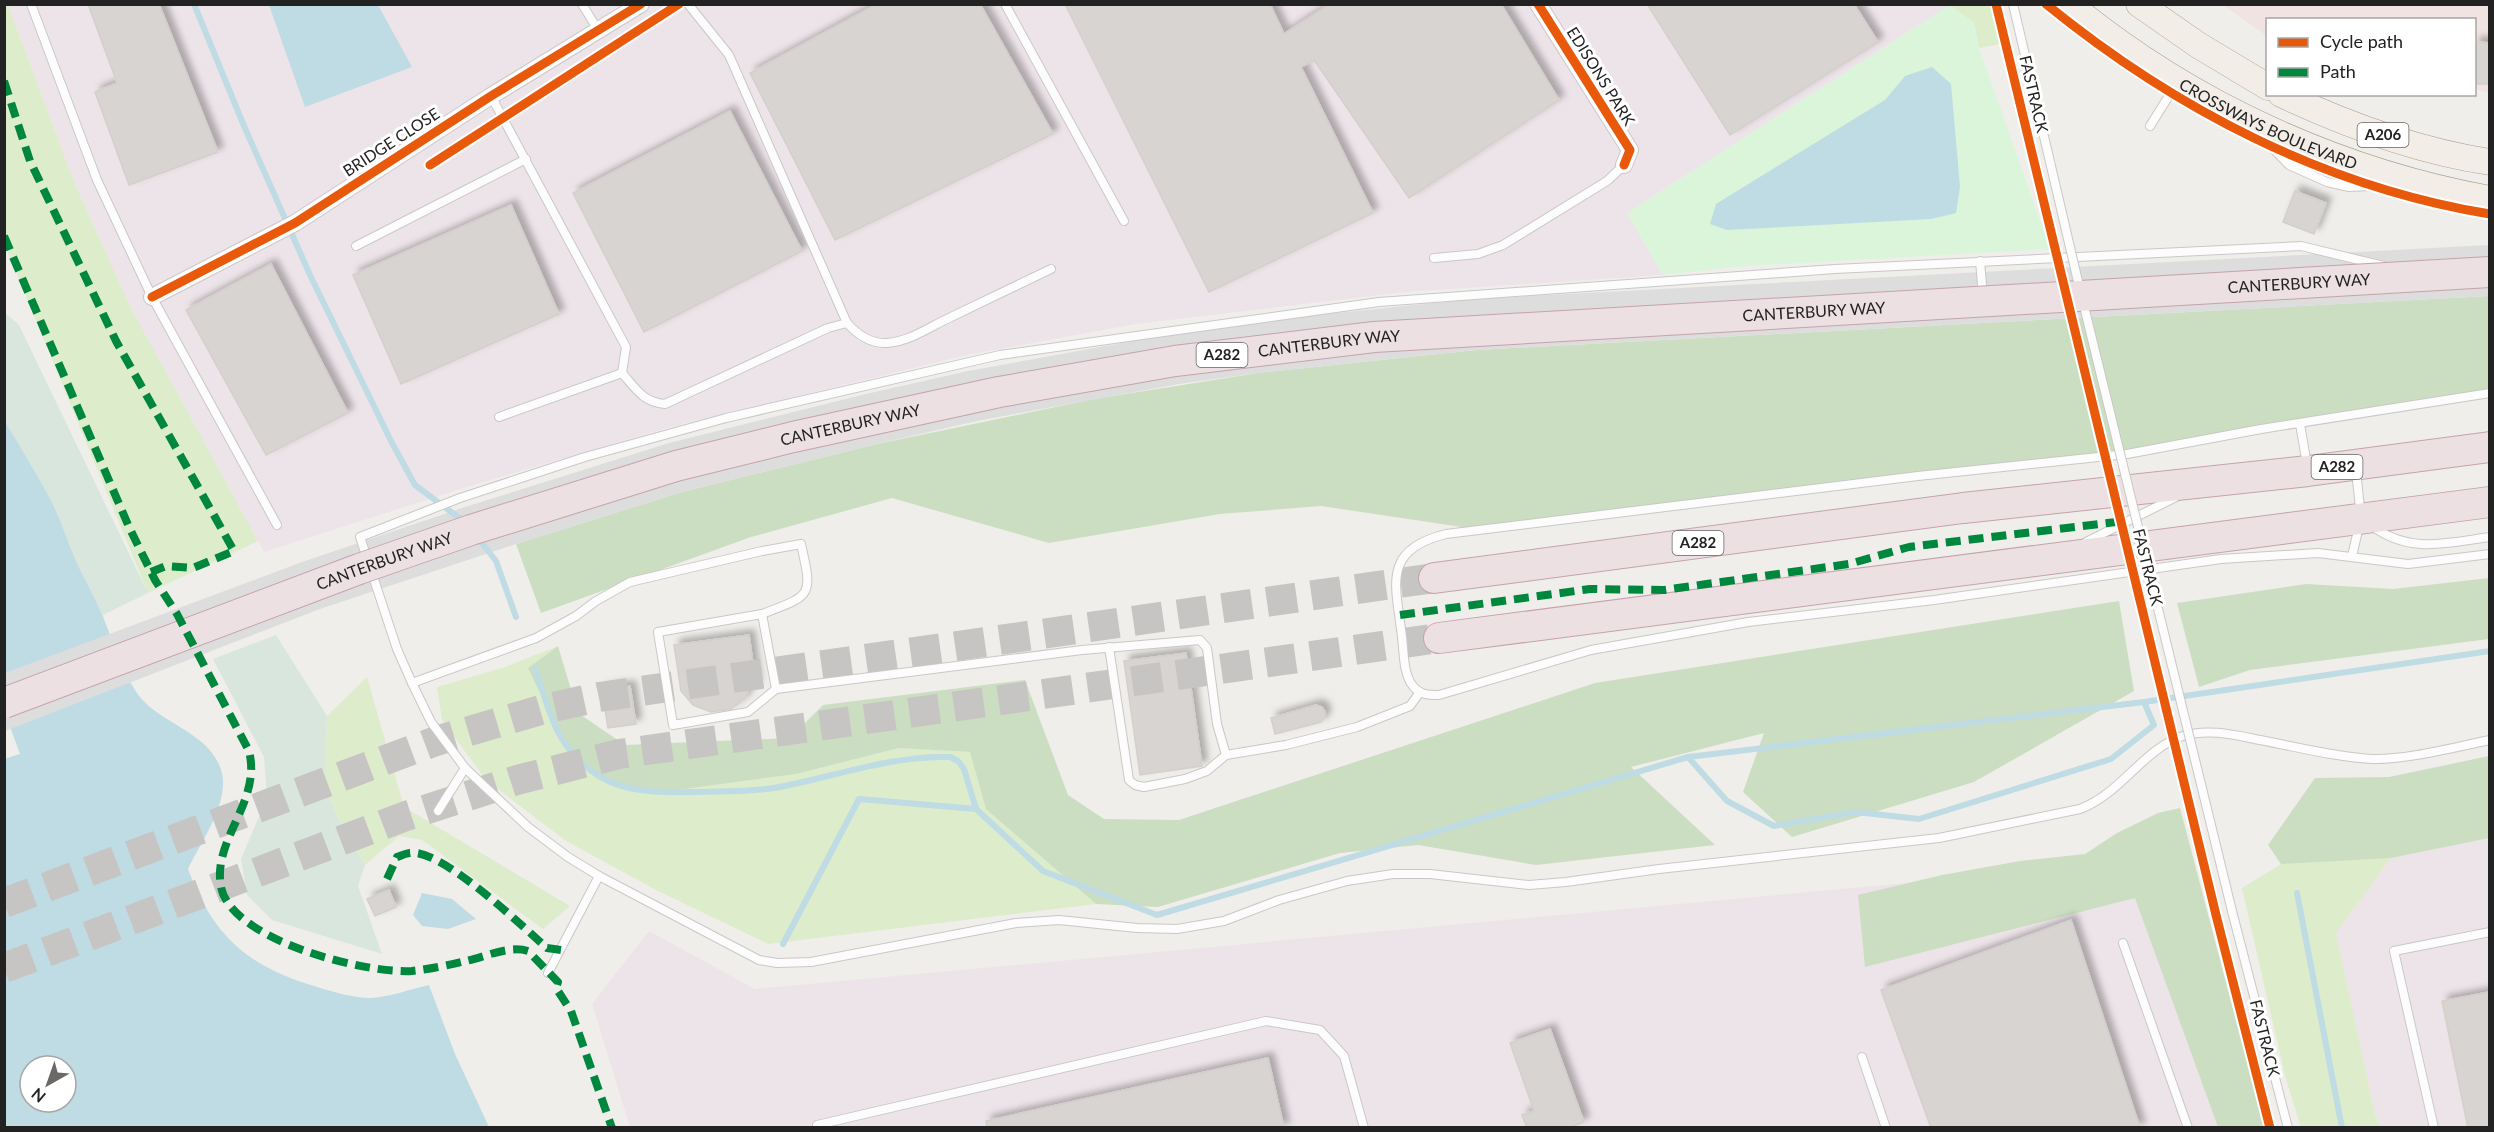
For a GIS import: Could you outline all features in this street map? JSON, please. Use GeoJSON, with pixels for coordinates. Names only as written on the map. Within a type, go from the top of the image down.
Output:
{"type":"FeatureCollection","features":[{"type":"Feature","properties":{"kind":"highway","name":"CANTERBURY WAY"},"geometry":{"type":"LineString","coordinates":[[4,703],[359,569],[471,530],[676,466],[793,437],[999,392],[1175,361],[1374,337],[2490,272]]}},
{"type":"Feature","properties":{"kind":"highway","name":"A282"},"geometry":{"type":"LineString","coordinates":[[1434,578],[1962,508],[2308,471],[2482,447]]}},
{"type":"Feature","properties":{"kind":"highway"},"geometry":{"type":"LineString","coordinates":[[1439,638],[2490,502]]}},
{"type":"Feature","properties":{"kind":"main road","name":"CROSSWAYS BOULEVARD"},"geometry":{"type":"LineString","coordinates":[[2069,4],[2099,29],[2179,81],[2241,115],[2333,156],[2416,183],[2490,199]]}},
{"type":"Feature","properties":{"kind":"main road","name":"CROSSWAYS BOULEVARD"},"geometry":{"type":"LineString","coordinates":[[2139,4],[2198,45],[2266,86]]}},
{"type":"Feature","properties":{"kind":"main road","name":"CROSSWAYS BOULEVARD"},"geometry":{"type":"LineString","coordinates":[[2286,96],[2368,131],[2458,157],[2490,162]]}},
{"type":"Feature","properties":{"kind":"street","name":"BRIDGE CLOSE"},"geometry":{"type":"LineString","coordinates":[[152,297],[295,223],[491,96],[642,4]]}},
{"type":"Feature","properties":{"kind":"street","name":"EDISONS PARK"},"geometry":{"type":"LineString","coordinates":[[1538,4],[1630,150],[1624,165]]}},
{"type":"Feature","properties":{"kind":"lane"},"geometry":{"type":"LineString","coordinates":[[31,4],[97,180],[152,297],[277,525]]}},
{"type":"Feature","properties":{"kind":"lane"},"geometry":{"type":"LineString","coordinates":[[582,4],[598,30]]}},
{"type":"Feature","properties":{"kind":"lane"},"geometry":{"type":"LineString","coordinates":[[688,4],[729,55],[847,323],[857,334],[885,343],[912,339],[934,325],[1051,269]]}},
{"type":"Feature","properties":{"kind":"lane"},"geometry":{"type":"LineString","coordinates":[[1005,4],[1124,221]]}},
{"type":"Feature","properties":{"kind":"lane","name":"FASTRACK"},"geometry":{"type":"LineString","coordinates":[[2013,4],[2232,911],[2288,1128]]}},
{"type":"Feature","properties":{"kind":"lane"},"geometry":{"type":"LineString","coordinates":[[2150,126],[2179,81]]}},
{"type":"Feature","properties":{"kind":"lane"},"geometry":{"type":"LineString","coordinates":[[491,96],[626,347],[622,373],[637,391],[651,402],[665,404],[828,328],[847,323]]}},
{"type":"Feature","properties":{"kind":"lane"},"geometry":{"type":"LineString","coordinates":[[356,246],[526,159]]}},
{"type":"Feature","properties":{"kind":"lane"},"geometry":{"type":"LineString","coordinates":[[1434,258],[1478,254],[1503,245],[1607,181],[1624,165]]}},
{"type":"Feature","properties":{"kind":"lane"},"geometry":{"type":"LineString","coordinates":[[2490,266],[2394,268],[2301,246],[1835,269],[1379,302],[1000,355],[726,418],[585,457],[460,498],[360,537],[412,683],[430,722],[465,768],[528,827],[599,876],[759,960],[777,963],[811,962],[1016,923],[1059,920],[1137,928],[1177,929],[1224,921],[1279,900],[1347,881],[1393,874],[1430,874],[1529,885],[1938,838],[2095,804],[2107,796],[2160,747],[2184,736],[2218,732],[2344,756],[2375,759],[2490,740]]}},
{"type":"Feature","properties":{"kind":"lane"},"geometry":{"type":"LineString","coordinates":[[1980,261],[1984,315]]}},
{"type":"Feature","properties":{"kind":"lane"},"geometry":{"type":"LineString","coordinates":[[499,417],[622,373]]}},
{"type":"Feature","properties":{"kind":"lane"},"geometry":{"type":"LineString","coordinates":[[2490,393],[2127,454],[1918,476],[1446,534],[1428,538],[1407,554],[1395,576],[1407,675],[1419,692],[1439,695],[1591,650],[1748,622],[1934,600],[2221,559],[2318,553],[2408,564],[2490,554]]}},
{"type":"Feature","properties":{"kind":"lane"},"geometry":{"type":"LineString","coordinates":[[2300,424],[2308,471]]}},
{"type":"Feature","properties":{"kind":"lane"},"geometry":{"type":"LineString","coordinates":[[2352,556],[2361,518],[2355,464]]}},
{"type":"Feature","properties":{"kind":"lane"},"geometry":{"type":"LineString","coordinates":[[2050,560],[2207,481]]}},
{"type":"Feature","properties":{"kind":"lane"},"geometry":{"type":"LineString","coordinates":[[2361,518],[2390,537],[2410,544],[2437,544],[2490,537]]}},
{"type":"Feature","properties":{"kind":"lane"},"geometry":{"type":"LineString","coordinates":[[412,683],[536,638],[630,582],[801,544],[809,579],[808,590],[802,598],[762,614],[658,632],[673,725],[748,712],[776,689],[1109,647],[1200,640],[1207,648],[1217,724],[1226,755]]}},
{"type":"Feature","properties":{"kind":"lane"},"geometry":{"type":"LineString","coordinates":[[762,614],[776,689]]}},
{"type":"Feature","properties":{"kind":"lane"},"geometry":{"type":"LineString","coordinates":[[1109,647],[1129,780],[1135,785],[1144,787],[1185,779],[1207,771],[1226,755],[1286,745],[1357,727],[1410,706],[1419,692]]}},
{"type":"Feature","properties":{"kind":"lane"},"geometry":{"type":"LineString","coordinates":[[438,811],[465,768]]}},
{"type":"Feature","properties":{"kind":"lane"},"geometry":{"type":"LineString","coordinates":[[548,973],[599,876]]}},
{"type":"Feature","properties":{"kind":"lane"},"geometry":{"type":"LineString","coordinates":[[2434,1128],[2394,951],[2490,932]]}},
{"type":"Feature","properties":{"kind":"lane"},"geometry":{"type":"LineString","coordinates":[[2123,943],[2188,1128]]}},
{"type":"Feature","properties":{"kind":"lane"},"geometry":{"type":"LineString","coordinates":[[818,1128],[817,1125],[1266,1021],[1320,1030],[1344,1056],[1364,1128]]}},
{"type":"Feature","properties":{"kind":"lane"},"geometry":{"type":"LineString","coordinates":[[1862,1057],[1886,1128]]}},
{"type":"Feature","properties":{"kind":"shaded area"},"geometry":{"type":"Polygon","coordinates":[[[8,5],[1950,5],[1627,213],[1663,275],[1406,292],[1136,324],[967,355],[670,427],[470,486],[264,552],[130,306],[74,182],[8,5]]]}},
{"type":"Feature","properties":{"kind":"shaded area"},"geometry":{"type":"Polygon","coordinates":[[[2223,5],[2489,5],[2489,93],[2476,89],[2476,18],[2266,18],[2266,35],[2223,5]]]}},
{"type":"Feature","properties":{"kind":"shaded area"},"geometry":{"type":"Polygon","coordinates":[[[5,313],[19,325],[148,593],[103,615],[113,647],[5,688],[5,313]]]}},
{"type":"Feature","properties":{"kind":"shaded area"},"geometry":{"type":"Polygon","coordinates":[[[276,635],[327,716],[324,786],[344,830],[365,865],[358,886],[382,954],[272,920],[247,895],[241,859],[267,798],[264,757],[213,659],[276,635]]]}},
{"type":"Feature","properties":{"kind":"shaded area"},"geometry":{"type":"Polygon","coordinates":[[[2489,836],[2489,1127],[2380,1127],[2375,1114],[2336,933],[2391,858],[2489,836]]]}},
{"type":"Feature","properties":{"kind":"shaded area"},"geometry":{"type":"Polygon","coordinates":[[[2146,861],[2228,1127],[630,1127],[592,1004],[649,931],[755,989],[2146,861]]]}},
{"type":"Feature","properties":{"kind":"green space"},"geometry":{"type":"Polygon","coordinates":[[[4,5],[8,5],[74,182],[130,306],[258,541],[148,593],[5,245],[4,5]]]}},
{"type":"Feature","properties":{"kind":"green space"},"geometry":{"type":"Polygon","coordinates":[[[1950,5],[1991,5],[2001,44],[1979,48],[1974,23],[1950,5]]]}},
{"type":"Feature","properties":{"kind":"green space"},"geometry":{"type":"Polygon","coordinates":[[[1950,5],[1974,23],[1979,48],[2050,249],[1745,266],[1663,275],[1627,213],[1950,5]]]}},
{"type":"Feature","properties":{"kind":"green space"},"geometry":{"type":"Polygon","coordinates":[[[2489,296],[2489,394],[2148,450],[1482,530],[1321,506],[1220,514],[1049,543],[892,498],[751,537],[541,613],[516,544],[682,492],[877,444],[1094,399],[1258,373],[1476,350],[2489,296]]]}},
{"type":"Feature","properties":{"kind":"green space"},"geometry":{"type":"Polygon","coordinates":[[[2489,578],[2489,639],[2250,670],[2199,687],[2177,603],[2306,584],[2393,589],[2489,578]]]}},
{"type":"Feature","properties":{"kind":"green space"},"geometry":{"type":"Polygon","coordinates":[[[2119,601],[2134,691],[1974,782],[1792,837],[1743,792],[1764,733],[1631,767],[1715,845],[1536,865],[1418,845],[1340,853],[1158,907],[1096,904],[986,809],[970,752],[899,748],[796,774],[655,793],[631,790],[611,784],[572,759],[528,668],[558,646],[578,713],[625,745],[790,738],[823,705],[1025,680],[1068,795],[1104,819],[1179,820],[1595,683],[2119,601]]]}},
{"type":"Feature","properties":{"kind":"green space"},"geometry":{"type":"Polygon","coordinates":[[[558,646],[528,668],[613,785],[655,793],[796,774],[899,748],[971,752],[986,809],[1096,904],[768,944],[656,890],[566,841],[486,780],[442,720],[437,687],[505,667],[558,646]]]}},
{"type":"Feature","properties":{"kind":"green space"},"geometry":{"type":"Polygon","coordinates":[[[367,677],[404,807],[570,906],[543,929],[422,840],[399,836],[365,865],[344,830],[324,786],[327,716],[367,677]]]}},
{"type":"Feature","properties":{"kind":"green space"},"geometry":{"type":"Polygon","coordinates":[[[2489,756],[2489,838],[2391,858],[2281,864],[2268,845],[2315,778],[2389,777],[2489,756]]]}},
{"type":"Feature","properties":{"kind":"green space"},"geometry":{"type":"Polygon","coordinates":[[[2180,808],[2264,1127],[2218,1127],[2135,898],[1865,967],[1858,895],[1942,875],[2020,861],[2085,854],[2117,833],[2158,813],[2180,808]]]}},
{"type":"Feature","properties":{"kind":"green space"},"geometry":{"type":"Polygon","coordinates":[[[2293,857],[2391,858],[2336,933],[2375,1114],[2380,1127],[2301,1127],[2285,1076],[2242,888],[2293,857]]]}},
{"type":"Feature","properties":{"kind":"water"},"geometry":{"type":"Polygon","coordinates":[[[269,5],[378,5],[412,67],[305,107],[269,5]]]}},
{"type":"Feature","properties":{"kind":"water"},"geometry":{"type":"Polygon","coordinates":[[[1932,67],[1951,84],[1960,187],[1956,213],[1931,219],[1727,230],[1710,224],[1716,204],[1885,100],[1905,76],[1932,67]]]}},
{"type":"Feature","properties":{"kind":"water"},"geometry":{"type":"Polygon","coordinates":[[[4,420],[54,507],[78,566],[135,690],[144,702],[195,737],[216,758],[222,773],[223,785],[218,809],[188,869],[209,913],[236,946],[252,959],[271,970],[317,987],[351,996],[371,998],[393,995],[429,985],[455,1054],[489,1127],[5,1127],[4,759],[20,754],[5,713],[4,420]]]}},
{"type":"Feature","properties":{"kind":"water"},"geometry":{"type":"Polygon","coordinates":[[[422,893],[452,899],[476,919],[448,929],[422,926],[413,915],[422,893]]]}},
{"type":"Feature","properties":{"kind":"pier"},"geometry":{"type":"Polygon","coordinates":[[[2489,245],[2489,296],[1476,350],[1258,373],[1179,384],[977,421],[682,492],[516,544],[320,609],[5,731],[5,673],[302,562],[465,507],[669,443],[968,371],[1251,322],[1472,299],[2489,245]]]}},
{"type":"Feature","properties":{"kind":"building"},"geometry":{"type":"Polygon","coordinates":[[[88,4],[159,4],[218,152],[129,185],[95,92],[117,83],[88,4]]]}},
{"type":"Feature","properties":{"kind":"building"},"geometry":{"type":"Polygon","coordinates":[[[877,4],[980,4],[1053,134],[835,240],[750,73],[877,4]]]}},
{"type":"Feature","properties":{"kind":"building"},"geometry":{"type":"Polygon","coordinates":[[[1065,4],[1270,4],[1284,34],[1330,4],[1501,4],[1559,100],[1409,198],[1314,60],[1301,67],[1373,213],[1209,292],[1065,4]]]}},
{"type":"Feature","properties":{"kind":"building"},"geometry":{"type":"Polygon","coordinates":[[[1647,4],[1854,4],[1878,42],[1730,135],[1647,4]]]}},
{"type":"Feature","properties":{"kind":"building"},"geometry":{"type":"Polygon","coordinates":[[[2476,42],[2490,43],[2490,84],[2476,84],[2476,42]]]}},
{"type":"Feature","properties":{"kind":"building"},"geometry":{"type":"Polygon","coordinates":[[[730,111],[802,251],[644,332],[573,193],[730,111]]]}},
{"type":"Feature","properties":{"kind":"building"},"geometry":{"type":"Polygon","coordinates":[[[2295,191],[2326,203],[2314,234],[2283,222],[2295,191]]]}},
{"type":"Feature","properties":{"kind":"building"},"geometry":{"type":"Polygon","coordinates":[[[511,205],[559,314],[401,384],[353,275],[511,205]]]}},
{"type":"Feature","properties":{"kind":"building"},"geometry":{"type":"Polygon","coordinates":[[[271,264],[348,413],[266,455],[186,310],[271,264]]]}},
{"type":"Feature","properties":{"kind":"building"},"geometry":{"type":"Polygon","coordinates":[[[749,635],[756,686],[750,686],[745,698],[731,709],[711,712],[693,705],[681,691],[674,645],[749,635]]]}},
{"type":"Feature","properties":{"kind":"building"},"geometry":{"type":"Polygon","coordinates":[[[1186,653],[1202,766],[1140,775],[1124,661],[1186,653]]]}},
{"type":"Feature","properties":{"kind":"building"},"geometry":{"type":"Polygon","coordinates":[[[630,686],[636,724],[608,728],[602,690],[630,686]]]}},
{"type":"Feature","properties":{"kind":"building"},"geometry":{"type":"Polygon","coordinates":[[[1316,705],[1322,707],[1325,712],[1325,717],[1321,722],[1275,734],[1271,718],[1316,705]]]}},
{"type":"Feature","properties":{"kind":"building"},"geometry":{"type":"Polygon","coordinates":[[[389,890],[396,907],[375,916],[367,899],[389,890]]]}},
{"type":"Feature","properties":{"kind":"building"},"geometry":{"type":"Polygon","coordinates":[[[2071,920],[2140,1128],[1931,1128],[1881,990],[2071,920]]]}},
{"type":"Feature","properties":{"kind":"building"},"geometry":{"type":"Polygon","coordinates":[[[2490,992],[2490,1128],[2468,1128],[2442,1001],[2490,992]]]}},
{"type":"Feature","properties":{"kind":"building"},"geometry":{"type":"Polygon","coordinates":[[[1550,1029],[1584,1122],[1568,1128],[1527,1128],[1522,1115],[1534,1111],[1510,1043],[1550,1029]]]}},
{"type":"Feature","properties":{"kind":"building"},"geometry":{"type":"Polygon","coordinates":[[[1268,1058],[1284,1128],[987,1128],[986,1121],[1268,1058]]]}},
{"type":"Feature","properties":{"kind":"waterway"},"geometry":{"type":"LineString","coordinates":[[194,4],[244,126],[310,275],[392,443],[415,485],[466,523]]}},
{"type":"Feature","properties":{"kind":"waterway"},"geometry":{"type":"LineString","coordinates":[[478,538],[496,561],[516,617]]}},
{"type":"Feature","properties":{"kind":"waterway"},"geometry":{"type":"LineString","coordinates":[[535,669],[552,718],[566,745],[592,772],[622,786],[655,792],[754,790],[795,784],[884,763],[928,757],[950,757],[958,761],[964,769],[976,809],[1043,871],[1157,915],[1688,757],[2144,702],[2490,651]]}},
{"type":"Feature","properties":{"kind":"waterway"},"geometry":{"type":"LineString","coordinates":[[1688,757],[1727,801],[1774,826],[1856,812],[1919,819],[2111,759],[2154,725],[2144,702]]}},
{"type":"Feature","properties":{"kind":"waterway"},"geometry":{"type":"LineString","coordinates":[[783,944],[859,799],[976,809]]}},
{"type":"Feature","properties":{"kind":"waterway"},"geometry":{"type":"LineString","coordinates":[[2297,893],[2342,1128]]}},
{"type":"Feature","properties":{"kind":"tunnel"},"geometry":{"type":"LineString","coordinates":[[4,903],[436,741],[544,709],[599,697],[1434,578]]}},
{"type":"Feature","properties":{"kind":"tunnel"},"geometry":{"type":"LineString","coordinates":[[4,968],[406,816],[517,780],[619,754],[1439,638]]}},
{"type":"Feature","properties":{"kind":"marked path"},"geometry":{"type":"LineString","coordinates":[[4,81],[30,161],[116,341],[234,551],[193,568],[166,566],[151,572]]}},
{"type":"Feature","properties":{"kind":"marked path"},"geometry":{"type":"LineString","coordinates":[[4,236],[129,527],[155,580],[177,614],[249,751],[251,770],[249,787],[229,836],[220,869],[221,887],[230,906],[248,923],[273,938],[334,960],[364,967],[412,971],[453,964],[505,950],[528,951],[558,982],[556,988],[571,1011],[612,1128]]}},
{"type":"Feature","properties":{"kind":"marked path"},"geometry":{"type":"LineString","coordinates":[[1400,615],[1590,589],[1664,590],[1849,564],[1909,547],[2124,521]]}},
{"type":"Feature","properties":{"kind":"marked path"},"geometry":{"type":"LineString","coordinates":[[387,879],[397,857],[407,853],[424,855],[441,863],[481,890],[547,948],[561,950]]}},
{"type":"Feature","properties":{"kind":"cycle path"},"geometry":{"type":"LineString","coordinates":[[152,297],[295,223],[491,96],[641,4]]}},
{"type":"Feature","properties":{"kind":"cycle path"},"geometry":{"type":"LineString","coordinates":[[430,165],[679,4]]}},
{"type":"Feature","properties":{"kind":"cycle path"},"geometry":{"type":"LineString","coordinates":[[1538,4],[1630,150],[1624,165]]}},
{"type":"Feature","properties":{"kind":"cycle path"},"geometry":{"type":"LineString","coordinates":[[1996,4],[2216,915],[2270,1128]]}},
{"type":"Feature","properties":{"kind":"cycle path"},"geometry":{"type":"LineString","coordinates":[[2046,4],[2095,42],[2147,77],[2254,138],[2369,185],[2429,202],[2490,214]]}}]}
